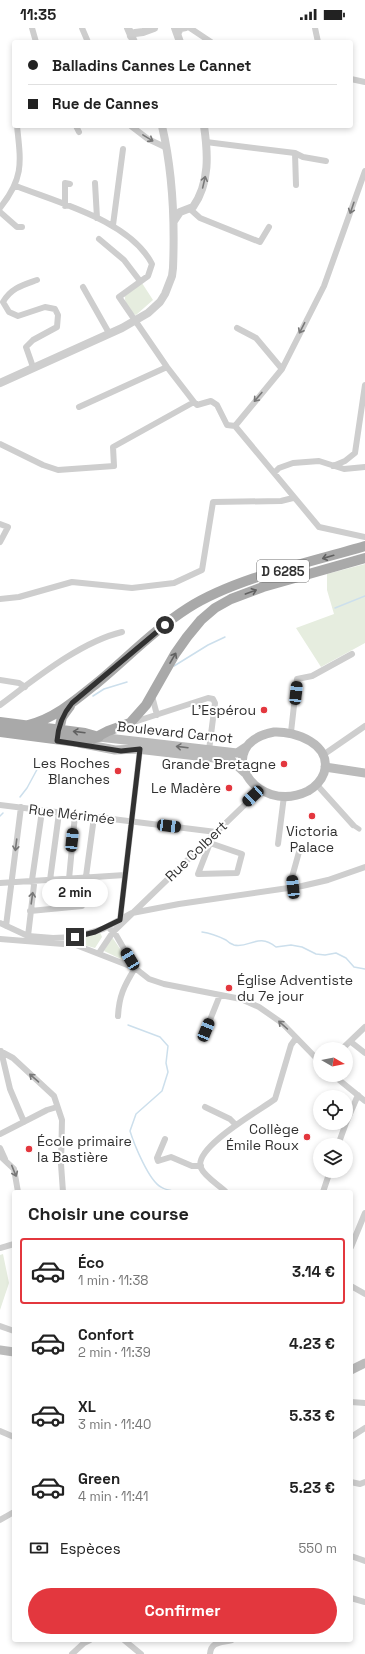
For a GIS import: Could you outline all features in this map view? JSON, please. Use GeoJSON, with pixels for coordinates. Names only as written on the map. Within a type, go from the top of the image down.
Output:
{"type":"FeatureCollection","features":[{"type":"Feature","properties":{"kind":"main road","name":"D 6285"},"geometry":{"type":"LineString","coordinates":[[28,725],[43,720],[72,703],[165,625],[202,600],[262,577],[363,542]]}},
{"type":"Feature","properties":{"kind":"main road","name":"D 6285"},"geometry":{"type":"LineString","coordinates":[[98,737],[108,731],[130,723],[142,711],[187,636],[201,620],[215,608],[231,599],[263,587],[365,558]]}},
{"type":"Feature","properties":{"kind":"main road"},"geometry":{"type":"LineString","coordinates":[[57,741],[58,730],[64,714],[72,703]]}},
{"type":"Feature","properties":{"kind":"main road","name":"Boulevard Carnot"},"geometry":{"type":"LineString","coordinates":[[0,722],[28,725],[98,737],[237,754],[246,746]]}},
{"type":"Feature","properties":{"kind":"main road","name":"Boulevard Carnot"},"geometry":{"type":"LineString","coordinates":[[0,732],[79,743],[88,742],[98,737]]}},
{"type":"Feature","properties":{"kind":"main road"},"geometry":{"type":"LineString","coordinates":[[274,732],[292,732],[312,743],[323,755],[325,767],[322,778],[317,785],[300,794],[284,796],[260,790],[254,786],[245,774],[243,759],[246,746],[265,734],[274,732]]}},
{"type":"Feature","properties":{"kind":"main road","name":"Boulevard Carnot"},"geometry":{"type":"LineString","coordinates":[[79,743],[92,747],[121,751],[140,749],[231,760],[245,774]]}},
{"type":"Feature","properties":{"kind":"main road"},"geometry":{"type":"LineString","coordinates":[[325,767],[365,773]]}},
{"type":"Feature","properties":{"kind":"main road"},"geometry":{"type":"LineString","coordinates":[[0,1350],[12,1352]]}},
{"type":"Feature","properties":{"kind":"main road"},"geometry":{"type":"LineString","coordinates":[[353,1369],[365,1363]]}},
{"type":"Feature","properties":{"kind":"street"},"geometry":{"type":"LineString","coordinates":[[32,28],[35,40]]}},
{"type":"Feature","properties":{"kind":"street"},"geometry":{"type":"LineString","coordinates":[[82,28],[87,40]]}},
{"type":"Feature","properties":{"kind":"street"},"geometry":{"type":"LineString","coordinates":[[128,28],[132,39]]}},
{"type":"Feature","properties":{"kind":"street"},"geometry":{"type":"LineString","coordinates":[[137,28],[150,29]]}},
{"type":"Feature","properties":{"kind":"street"},"geometry":{"type":"LineString","coordinates":[[178,35],[181,29],[186,28]]}},
{"type":"Feature","properties":{"kind":"street"},"geometry":{"type":"LineString","coordinates":[[190,28],[208,40]]}},
{"type":"Feature","properties":{"kind":"street"},"geometry":{"type":"LineString","coordinates":[[315,28],[318,40]]}},
{"type":"Feature","properties":{"kind":"street"},"geometry":{"type":"LineString","coordinates":[[132,39],[135,33],[150,29]]}},
{"type":"Feature","properties":{"kind":"street"},"geometry":{"type":"LineString","coordinates":[[353,79],[365,82]]}},
{"type":"Feature","properties":{"kind":"street"},"geometry":{"type":"LineString","coordinates":[[0,208],[16,186],[20,171],[17,128]]}},
{"type":"Feature","properties":{"kind":"street"},"geometry":{"type":"LineString","coordinates":[[77,128],[80,132]]}},
{"type":"Feature","properties":{"kind":"street"},"geometry":{"type":"LineString","coordinates":[[134,128],[148,139],[166,148]]}},
{"type":"Feature","properties":{"kind":"street"},"geometry":{"type":"LineString","coordinates":[[0,383],[135,321],[160,302],[169,286],[173,268],[174,221],[173,197],[162,128]]}},
{"type":"Feature","properties":{"kind":"street"},"geometry":{"type":"LineString","coordinates":[[174,221],[197,202],[204,183],[207,160],[204,128]]}},
{"type":"Feature","properties":{"kind":"street"},"geometry":{"type":"LineString","coordinates":[[206,142],[295,153],[303,157],[326,161]]}},
{"type":"Feature","properties":{"kind":"street"},"geometry":{"type":"LineString","coordinates":[[113,225],[123,148]]}},
{"type":"Feature","properties":{"kind":"street"},"geometry":{"type":"LineString","coordinates":[[295,153],[296,185]]}},
{"type":"Feature","properties":{"kind":"street"},"geometry":{"type":"LineString","coordinates":[[235,426],[282,369],[324,286],[365,171]]}},
{"type":"Feature","properties":{"kind":"street"},"geometry":{"type":"LineString","coordinates":[[65,206],[66,183]]}},
{"type":"Feature","properties":{"kind":"street"},"geometry":{"type":"LineString","coordinates":[[95,183],[97,218]]}},
{"type":"Feature","properties":{"kind":"street"},"geometry":{"type":"LineString","coordinates":[[16,186],[113,225],[146,252],[152,264],[148,276],[119,297],[167,367],[197,405],[211,400],[217,405],[227,425],[235,426],[293,498],[319,527],[363,542]]}},
{"type":"Feature","properties":{"kind":"street"},"geometry":{"type":"LineString","coordinates":[[173,197],[177,206],[200,218],[260,242],[269,227]]}},
{"type":"Feature","properties":{"kind":"street"},"geometry":{"type":"LineString","coordinates":[[0,212],[18,227],[22,227]]}},
{"type":"Feature","properties":{"kind":"street"},"geometry":{"type":"LineString","coordinates":[[99,239],[124,260],[140,281]]}},
{"type":"Feature","properties":{"kind":"street"},"geometry":{"type":"LineString","coordinates":[[33,367],[26,348],[33,340],[57,327],[58,315],[55,309],[45,307],[18,316],[9,312],[3,302],[7,295],[16,288],[37,280]]}},
{"type":"Feature","properties":{"kind":"street"},"geometry":{"type":"LineString","coordinates":[[83,287],[109,333]]}},
{"type":"Feature","properties":{"kind":"street"},"geometry":{"type":"LineString","coordinates":[[237,328],[256,338],[282,369]]}},
{"type":"Feature","properties":{"kind":"street"},"geometry":{"type":"LineString","coordinates":[[79,407],[167,367]]}},
{"type":"Feature","properties":{"kind":"street"},"geometry":{"type":"LineString","coordinates":[[333,466],[346,461],[355,453],[365,385]]}},
{"type":"Feature","properties":{"kind":"street"},"geometry":{"type":"LineString","coordinates":[[0,444],[43,465],[58,470],[114,466],[113,446],[194,402]]}},
{"type":"Feature","properties":{"kind":"street"},"geometry":{"type":"LineString","coordinates":[[274,473],[279,468],[294,462],[319,461],[344,469],[365,467]]}},
{"type":"Feature","properties":{"kind":"street"},"geometry":{"type":"LineString","coordinates":[[0,599],[19,597],[72,582],[132,588],[174,584],[202,570],[213,502],[281,501],[293,498]]}},
{"type":"Feature","properties":{"kind":"street"},"geometry":{"type":"LineString","coordinates":[[0,524],[8,527],[0,542]]}},
{"type":"Feature","properties":{"kind":"street"},"geometry":{"type":"LineString","coordinates":[[0,705],[86,645],[108,635],[122,632]]}},
{"type":"Feature","properties":{"kind":"street"},"geometry":{"type":"LineString","coordinates":[[292,732],[297,679],[312,676],[352,654]]}},
{"type":"Feature","properties":{"kind":"street"},"geometry":{"type":"LineString","coordinates":[[0,680],[19,682],[25,687]]}},
{"type":"Feature","properties":{"kind":"street"},"geometry":{"type":"LineString","coordinates":[[152,696],[157,715]]}},
{"type":"Feature","properties":{"kind":"street"},"geometry":{"type":"LineString","coordinates":[[130,723],[208,698],[213,699],[215,703],[209,750]]}},
{"type":"Feature","properties":{"kind":"street"},"geometry":{"type":"LineString","coordinates":[[323,755],[365,726]]}},
{"type":"Feature","properties":{"kind":"street"},"geometry":{"type":"LineString","coordinates":[[121,922],[140,749]]}},
{"type":"Feature","properties":{"kind":"street"},"geometry":{"type":"LineString","coordinates":[[317,785],[353,825],[359,829]]}},
{"type":"Feature","properties":{"kind":"street","name":"Rue Colbert"},"geometry":{"type":"LineString","coordinates":[[99,953],[121,922],[209,841],[216,832],[260,790]]}},
{"type":"Feature","properties":{"kind":"street"},"geometry":{"type":"LineString","coordinates":[[278,844],[284,796]]}},
{"type":"Feature","properties":{"kind":"street","name":"Rue Mérimée"},"geometry":{"type":"LineString","coordinates":[[0,805],[216,832]]}},
{"type":"Feature","properties":{"kind":"street"},"geometry":{"type":"LineString","coordinates":[[3,925],[11,882],[21,807]]}},
{"type":"Feature","properties":{"kind":"street"},"geometry":{"type":"LineString","coordinates":[[28,936],[34,885],[32,880],[42,811]]}},
{"type":"Feature","properties":{"kind":"street"},"geometry":{"type":"LineString","coordinates":[[50,880],[59,813]]}},
{"type":"Feature","properties":{"kind":"street"},"geometry":{"type":"LineString","coordinates":[[68,879],[75,815]]}},
{"type":"Feature","properties":{"kind":"street"},"geometry":{"type":"LineString","coordinates":[[30,911],[82,906],[87,878],[94,817]]}},
{"type":"Feature","properties":{"kind":"street"},"geometry":{"type":"LineString","coordinates":[[209,841],[242,854],[237,873],[198,874],[209,841]]}},
{"type":"Feature","properties":{"kind":"street"},"geometry":{"type":"LineString","coordinates":[[293,887],[292,877],[299,852]]}},
{"type":"Feature","properties":{"kind":"street"},"geometry":{"type":"LineString","coordinates":[[132,913],[180,904],[293,887],[328,880],[365,867]]}},
{"type":"Feature","properties":{"kind":"street"},"geometry":{"type":"LineString","coordinates":[[0,883],[125,875]]}},
{"type":"Feature","properties":{"kind":"street","name":"Rue Colbert"},"geometry":{"type":"LineString","coordinates":[[3,925],[28,936],[53,938],[75,937],[89,934],[121,922]]}},
{"type":"Feature","properties":{"kind":"street"},"geometry":{"type":"LineString","coordinates":[[107,927],[113,932],[135,968]]}},
{"type":"Feature","properties":{"kind":"street"},"geometry":{"type":"LineString","coordinates":[[10,939],[12,936],[12,930]]}},
{"type":"Feature","properties":{"kind":"street"},"geometry":{"type":"LineString","coordinates":[[0,938],[66,944],[99,953],[135,968],[150,979],[164,984],[241,999],[259,1007],[282,1023],[313,1055]]}},
{"type":"Feature","properties":{"kind":"street"},"geometry":{"type":"LineString","coordinates":[[118,1016],[121,992],[135,968]]}},
{"type":"Feature","properties":{"kind":"street"},"geometry":{"type":"LineString","coordinates":[[206,1030],[220,995]]}},
{"type":"Feature","properties":{"kind":"street"},"geometry":{"type":"LineString","coordinates":[[350,1042],[365,1027]]}},
{"type":"Feature","properties":{"kind":"street"},"geometry":{"type":"LineString","coordinates":[[224,1190],[201,1168],[200,1162],[206,1149],[236,1125],[275,1099],[291,1045],[296,1038]]}},
{"type":"Feature","properties":{"kind":"street"},"geometry":{"type":"LineString","coordinates":[[353,1044],[365,1053]]}},
{"type":"Feature","properties":{"kind":"street"},"geometry":{"type":"LineString","coordinates":[[0,1051],[14,1058],[54,1096],[62,1120],[61,1164],[63,1190]]}},
{"type":"Feature","properties":{"kind":"street"},"geometry":{"type":"LineString","coordinates":[[0,1051],[10,1089],[24,1122]]}},
{"type":"Feature","properties":{"kind":"street"},"geometry":{"type":"LineString","coordinates":[[342,1082],[365,1100]]}},
{"type":"Feature","properties":{"kind":"street"},"geometry":{"type":"LineString","coordinates":[[353,1107],[358,1095]]}},
{"type":"Feature","properties":{"kind":"street"},"geometry":{"type":"LineString","coordinates":[[0,1134],[47,1110],[57,1107]]}},
{"type":"Feature","properties":{"kind":"street"},"geometry":{"type":"LineString","coordinates":[[205,1107],[230,1119],[236,1125]]}},
{"type":"Feature","properties":{"kind":"street"},"geometry":{"type":"LineString","coordinates":[[165,1139],[157,1158],[158,1161],[171,1157],[192,1166],[201,1166]]}},
{"type":"Feature","properties":{"kind":"street"},"geometry":{"type":"LineString","coordinates":[[0,1148],[6,1160]]}},
{"type":"Feature","properties":{"kind":"street"},"geometry":{"type":"LineString","coordinates":[[0,1156],[11,1164],[16,1174],[18,1190]]}},
{"type":"Feature","properties":{"kind":"street"},"geometry":{"type":"LineString","coordinates":[[324,1190],[328,1178]]}},
{"type":"Feature","properties":{"kind":"street"},"geometry":{"type":"LineString","coordinates":[[353,1242],[365,1213]]}},
{"type":"Feature","properties":{"kind":"street"},"geometry":{"type":"LineString","coordinates":[[0,1248],[12,1245]]}},
{"type":"Feature","properties":{"kind":"street"},"geometry":{"type":"LineString","coordinates":[[353,1287],[365,1294]]}},
{"type":"Feature","properties":{"kind":"street"},"geometry":{"type":"LineString","coordinates":[[0,1326],[12,1330]]}},
{"type":"Feature","properties":{"kind":"street"},"geometry":{"type":"LineString","coordinates":[[353,1402],[365,1403]]}},
{"type":"Feature","properties":{"kind":"street"},"geometry":{"type":"LineString","coordinates":[[353,1436],[365,1428]]}},
{"type":"Feature","properties":{"kind":"street"},"geometry":{"type":"LineString","coordinates":[[0,1431],[12,1436]]}},
{"type":"Feature","properties":{"kind":"street"},"geometry":{"type":"LineString","coordinates":[[353,1482],[360,1484],[365,1482]]}},
{"type":"Feature","properties":{"kind":"street"},"geometry":{"type":"LineString","coordinates":[[0,1520],[12,1513]]}},
{"type":"Feature","properties":{"kind":"street"},"geometry":{"type":"LineString","coordinates":[[353,1557],[365,1561]]}},
{"type":"Feature","properties":{"kind":"street"},"geometry":{"type":"LineString","coordinates":[[353,1599],[365,1602]]}},
{"type":"Feature","properties":{"kind":"street"},"geometry":{"type":"LineString","coordinates":[[72,1654],[87,1642]]}},
{"type":"Feature","properties":{"kind":"street"},"geometry":{"type":"LineString","coordinates":[[126,1642],[141,1654]]}},
{"type":"Feature","properties":{"kind":"street"},"geometry":{"type":"LineString","coordinates":[[210,1654],[212,1646],[221,1642]]}},
{"type":"Feature","properties":{"kind":"shaded area"},"geometry":{"type":"Polygon","coordinates":[[[142,283],[153,300],[136,315],[125,302],[125,296],[142,283]]]}},
{"type":"Feature","properties":{"kind":"shaded area"},"geometry":{"type":"Polygon","coordinates":[[[365,564],[365,643],[321,667],[296,628],[334,614],[327,590],[327,574],[365,564]]]}},
{"type":"Feature","properties":{"kind":"shaded area"},"geometry":{"type":"Polygon","coordinates":[[[100,932],[102,937],[95,948],[66,940],[100,932]]]}},
{"type":"Feature","properties":{"kind":"shaded area"},"geometry":{"type":"Polygon","coordinates":[[[112,937],[127,959],[125,961],[104,951],[112,937]]]}},
{"type":"Feature","properties":{"kind":"shaded area"},"geometry":{"type":"Polygon","coordinates":[[[3,1254],[9,1283],[0,1310],[0,1255],[3,1254]]]}},
{"type":"Feature","properties":{"kind":"waterway"},"geometry":{"type":"LineString","coordinates":[[335,608],[365,596]]}},
{"type":"Feature","properties":{"kind":"waterway"},"geometry":{"type":"LineString","coordinates":[[174,666],[208,645],[225,637]]}},
{"type":"Feature","properties":{"kind":"waterway"},"geometry":{"type":"LineString","coordinates":[[93,696],[104,689],[127,682]]}},
{"type":"Feature","properties":{"kind":"waterway"},"geometry":{"type":"LineString","coordinates":[[20,797],[27,788],[40,764]]}},
{"type":"Feature","properties":{"kind":"waterway"},"geometry":{"type":"LineString","coordinates":[[0,816],[3,813]]}},
{"type":"Feature","properties":{"kind":"waterway"},"geometry":{"type":"LineString","coordinates":[[202,932],[217,936],[239,946],[264,941],[276,947],[291,945],[302,947],[316,954],[325,955],[336,953],[346,958],[354,967],[365,969]]}},
{"type":"Feature","properties":{"kind":"waterway"},"geometry":{"type":"LineString","coordinates":[[128,1025],[160,1037],[168,1046],[166,1063],[168,1072],[162,1091],[136,1114],[130,1131],[138,1153],[152,1178],[163,1188],[170,1190]]}},
{"type":"Feature","properties":{"kind":"place","name":"L'Espérou"},"geometry":{"type":"Point","coordinates":[264,710]}},
{"type":"Feature","properties":{"kind":"place","name":"Grande Bretagne"},"geometry":{"type":"Point","coordinates":[284,764]}},
{"type":"Feature","properties":{"kind":"place","name":"Les Roches Blanches"},"geometry":{"type":"Point","coordinates":[118,771]}},
{"type":"Feature","properties":{"kind":"place","name":"Le Madère"},"geometry":{"type":"Point","coordinates":[229,788]}},
{"type":"Feature","properties":{"kind":"place","name":"Victoria Palace"},"geometry":{"type":"Point","coordinates":[312,816]}},
{"type":"Feature","properties":{"kind":"place","name":"Église Adventiste du 7e jour"},"geometry":{"type":"Point","coordinates":[229,988]}},
{"type":"Feature","properties":{"kind":"place","name":"Collège Émile Roux"},"geometry":{"type":"Point","coordinates":[307,1137]}},
{"type":"Feature","properties":{"kind":"place","name":"École primaire la Bastière"},"geometry":{"type":"Point","coordinates":[29,1149]}},
{"type":"Feature","properties":{"kind":"route"},"geometry":{"type":"LineString","coordinates":[[75,937],[103,929],[120,920],[140,749],[121,751],[92,747],[79,743],[57,741],[59,726],[65,711],[72,703],[165,625]]}}]}
